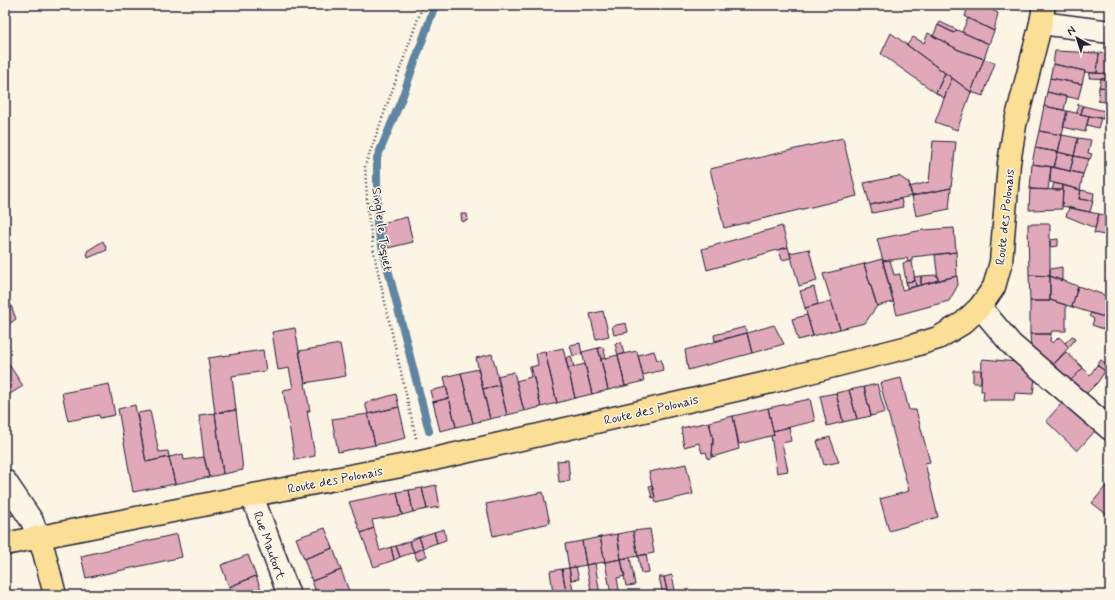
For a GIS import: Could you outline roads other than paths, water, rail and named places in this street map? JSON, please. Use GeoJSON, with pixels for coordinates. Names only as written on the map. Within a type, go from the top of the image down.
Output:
{"type":"FeatureCollection","features":[{"type":"Feature","properties":{"kind":"main road","name":"Route des Polonais"},"geometry":{"type":"LineString","coordinates":[[5,544],[421,462],[771,382],[938,338],[963,323],[980,307],[994,287],[1001,262],[1009,163],[1015,125],[1042,14]]}},
{"type":"Feature","properties":{"kind":"main road"},"geometry":{"type":"LineString","coordinates":[[38,537],[44,552],[55,595]]}},
{"type":"Feature","properties":{"kind":"street"},"geometry":{"type":"LineString","coordinates":[[1042,14],[1110,32]]}},
{"type":"Feature","properties":{"kind":"street"},"geometry":{"type":"LineString","coordinates":[[980,307],[1011,344],[1110,429]]}},
{"type":"Feature","properties":{"kind":"street"},"geometry":{"type":"LineString","coordinates":[[5,481],[32,521],[38,537]]}},
{"type":"Feature","properties":{"kind":"street","name":"Rue Mautort"},"geometry":{"type":"LineString","coordinates":[[252,496],[289,595]]}},
{"type":"Feature","properties":{"kind":"waterway"},"geometry":{"type":"LineString","coordinates":[[429,431],[377,226],[377,158],[402,98],[435,5]]}}]}
